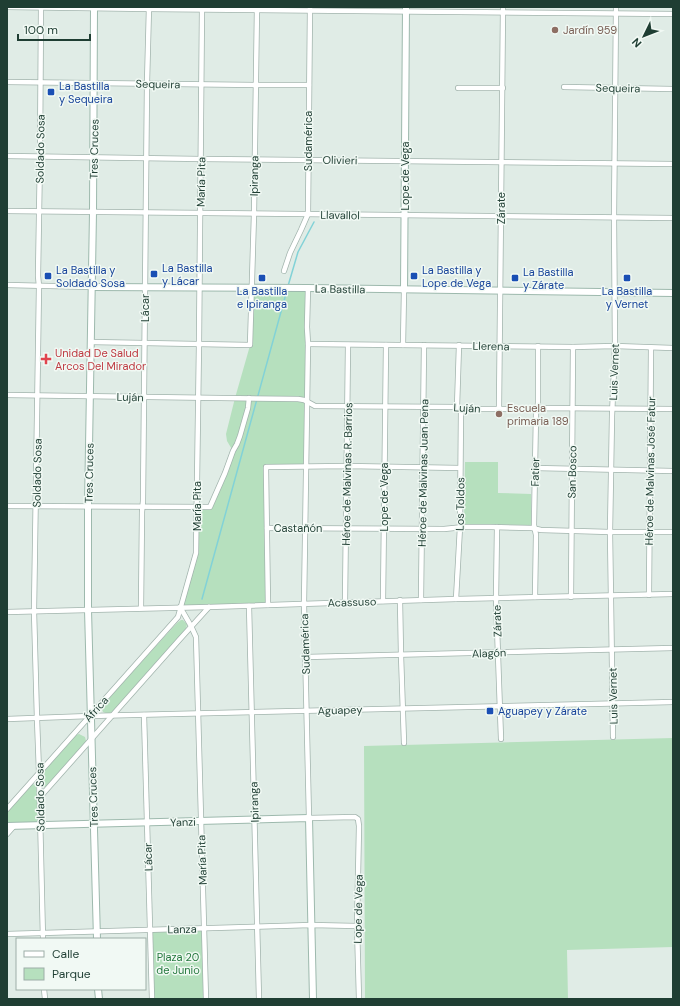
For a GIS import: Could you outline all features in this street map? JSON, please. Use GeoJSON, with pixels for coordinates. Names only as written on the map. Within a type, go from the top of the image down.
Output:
{"type":"FeatureCollection","features":[{"type":"Feature","properties":{"kind":"street"},"geometry":{"type":"LineString","coordinates":[[7,7],[406,9],[503,13],[673,14]]}},
{"type":"Feature","properties":{"kind":"street","name":"Soldado Sosa"},"geometry":{"type":"LineString","coordinates":[[41,7],[38,395],[34,611],[40,797],[42,938]]}},
{"type":"Feature","properties":{"kind":"street","name":"Tres Cruces"},"geometry":{"type":"LineString","coordinates":[[94,7],[94,157],[88,506],[88,610],[97,938]]}},
{"type":"Feature","properties":{"kind":"street","name":"Zárate"},"geometry":{"type":"LineString","coordinates":[[499,409],[503,7]]}},
{"type":"Feature","properties":{"kind":"street","name":"Luis Vernet"},"geometry":{"type":"LineString","coordinates":[[613,737],[610,532],[615,346],[614,217],[616,7]]}},
{"type":"Feature","properties":{"kind":"street","name":"Lácar"},"geometry":{"type":"LineString","coordinates":[[141,608],[147,83],[150,8]]}},
{"type":"Feature","properties":{"kind":"street","name":"María Pita"},"geometry":{"type":"LineString","coordinates":[[202,8],[196,553],[180,607],[196,637],[206,999]]}},
{"type":"Feature","properties":{"kind":"street","name":"Ipiranga"},"geometry":{"type":"LineString","coordinates":[[199,343],[250,345],[254,214],[257,8]]}},
{"type":"Feature","properties":{"kind":"street","name":"Sudamérica"},"geometry":{"type":"LineString","coordinates":[[284,271],[290,253],[308,214],[310,9]]}},
{"type":"Feature","properties":{"kind":"street","name":"Lope de Vega"},"geometry":{"type":"LineString","coordinates":[[403,345],[406,9]]}},
{"type":"Feature","properties":{"kind":"street","name":"Sequeira"},"geometry":{"type":"LineString","coordinates":[[7,82],[309,85]]}},
{"type":"Feature","properties":{"kind":"street","name":"Sequeira"},"geometry":{"type":"LineString","coordinates":[[564,87],[673,89]]}},
{"type":"Feature","properties":{"kind":"street"},"geometry":{"type":"LineString","coordinates":[[458,88],[502,88]]}},
{"type":"Feature","properties":{"kind":"street","name":"Olivieri"},"geometry":{"type":"LineString","coordinates":[[7,156],[673,164]]}},
{"type":"Feature","properties":{"kind":"street","name":"Llavallol"},"geometry":{"type":"LineString","coordinates":[[7,211],[673,218]]}},
{"type":"Feature","properties":{"kind":"street","name":"La Bastilla"},"geometry":{"type":"LineString","coordinates":[[7,285],[145,288],[308,288],[673,293]]}},
{"type":"Feature","properties":{"kind":"street","name":"Sudamérica"},"geometry":{"type":"LineString","coordinates":[[308,288],[304,604],[313,999]]}},
{"type":"Feature","properties":{"kind":"street"},"geometry":{"type":"LineString","coordinates":[[91,342],[199,343]]}},
{"type":"Feature","properties":{"kind":"street","name":"Llerena"},"geometry":{"type":"LineString","coordinates":[[308,344],[573,347],[615,346],[673,348]]}},
{"type":"Feature","properties":{"kind":"street","name":"Héroe de Malvinas R. Barrios"},"geometry":{"type":"LineString","coordinates":[[345,603],[348,345]]}},
{"type":"Feature","properties":{"kind":"street","name":"Lope de Vega"},"geometry":{"type":"LineString","coordinates":[[383,601],[386,345]]}},
{"type":"Feature","properties":{"kind":"street","name":"Héroe de Malvinas Juan Pena"},"geometry":{"type":"LineString","coordinates":[[422,600],[424,345]]}},
{"type":"Feature","properties":{"kind":"street","name":"Los Toldos"},"geometry":{"type":"LineString","coordinates":[[456,599],[460,527],[459,345]]}},
{"type":"Feature","properties":{"kind":"street","name":"Fatier"},"geometry":{"type":"LineString","coordinates":[[535,597],[534,525],[536,414],[538,403],[538,346]]}},
{"type":"Feature","properties":{"kind":"street","name":"San Bosco"},"geometry":{"type":"LineString","coordinates":[[571,597],[573,347]]}},
{"type":"Feature","properties":{"kind":"street","name":"Héroe de Malvinas José Fatur"},"geometry":{"type":"LineString","coordinates":[[648,595],[650,531],[651,348]]}},
{"type":"Feature","properties":{"kind":"street","name":"Luján"},"geometry":{"type":"LineString","coordinates":[[7,395],[298,399],[315,406],[499,409],[673,409]]}},
{"type":"Feature","properties":{"kind":"street"},"geometry":{"type":"LineString","coordinates":[[7,506],[210,507],[240,436],[251,398]]}},
{"type":"Feature","properties":{"kind":"street"},"geometry":{"type":"LineString","coordinates":[[268,605],[266,467],[347,466],[460,468]]}},
{"type":"Feature","properties":{"kind":"street"},"geometry":{"type":"LineString","coordinates":[[535,468],[673,471]]}},
{"type":"Feature","properties":{"kind":"street","name":"Castañón"},"geometry":{"type":"LineString","coordinates":[[267,528],[444,529],[460,527],[496,527],[610,532],[673,532]]}},
{"type":"Feature","properties":{"kind":"street","name":"Zárate"},"geometry":{"type":"LineString","coordinates":[[496,527],[496,599],[502,739]]}},
{"type":"Feature","properties":{"kind":"street","name":"Acassuso"},"geometry":{"type":"LineString","coordinates":[[7,612],[249,606],[400,600],[673,594]]}},
{"type":"Feature","properties":{"kind":"street"},"geometry":{"type":"LineString","coordinates":[[400,600],[404,743]]}},
{"type":"Feature","properties":{"kind":"street","name":"Ipiranga"},"geometry":{"type":"LineString","coordinates":[[249,606],[259,999]]}},
{"type":"Feature","properties":{"kind":"street","name":"África"},"geometry":{"type":"LineString","coordinates":[[7,809],[175,620],[179,614],[180,607]]}},
{"type":"Feature","properties":{"kind":"street","name":"África"},"geometry":{"type":"LineString","coordinates":[[40,797],[209,607]]}},
{"type":"Feature","properties":{"kind":"street","name":"Alagón"},"geometry":{"type":"LineString","coordinates":[[306,657],[673,648]]}},
{"type":"Feature","properties":{"kind":"street","name":"Aguapey"},"geometry":{"type":"LineString","coordinates":[[7,719],[673,702]]}},
{"type":"Feature","properties":{"kind":"street","name":"Lácar"},"geometry":{"type":"LineString","coordinates":[[144,716],[152,999]]}},
{"type":"Feature","properties":{"kind":"street","name":"Yanzi"},"geometry":{"type":"LineString","coordinates":[[10,826],[354,817],[358,819]]}},
{"type":"Feature","properties":{"kind":"street","name":"Lope de Vega"},"geometry":{"type":"LineString","coordinates":[[358,819],[357,926],[359,999]]}},
{"type":"Feature","properties":{"kind":"street"},"geometry":{"type":"LineString","coordinates":[[7,834],[10,826]]}},
{"type":"Feature","properties":{"kind":"street","name":"Lanza"},"geometry":{"type":"LineString","coordinates":[[7,934],[311,925],[357,926]]}},
{"type":"Feature","properties":{"kind":"green space"},"geometry":{"type":"Polygon","coordinates":[[[252,288],[308,288],[306,467],[267,467],[268,605],[180,607],[196,553],[196,507],[210,507],[233,451],[227,441],[226,434],[249,349],[252,288]]]}},
{"type":"Feature","properties":{"kind":"green space"},"geometry":{"type":"Polygon","coordinates":[[[465,462],[498,462],[498,493],[531,494],[531,525],[464,524],[465,462]]]}},
{"type":"Feature","properties":{"kind":"green space"},"geometry":{"type":"Polygon","coordinates":[[[181,620],[187,624],[186,629],[113,711],[108,714],[103,712],[103,704],[181,620]]]}},
{"type":"Feature","properties":{"kind":"green space"},"geometry":{"type":"Polygon","coordinates":[[[79,734],[85,737],[86,744],[46,787],[43,787],[43,772],[76,735],[79,734]]]}},
{"type":"Feature","properties":{"kind":"green space"},"geometry":{"type":"Polygon","coordinates":[[[673,738],[673,947],[567,950],[568,999],[365,999],[364,746],[673,738]]]}},
{"type":"Feature","properties":{"kind":"green space"},"geometry":{"type":"Polygon","coordinates":[[[35,784],[39,820],[37,823],[7,824],[7,813],[31,785],[35,784]]]}},
{"type":"Feature","properties":{"kind":"green space","name":"Plaza 20 de Junio"},"geometry":{"type":"Polygon","coordinates":[[[204,928],[206,999],[152,999],[150,929],[204,928]]]}},
{"type":"Feature","properties":{"kind":"waterway"},"geometry":{"type":"LineString","coordinates":[[288,286],[298,252],[314,222]]}},
{"type":"Feature","properties":{"kind":"waterway"},"geometry":{"type":"LineString","coordinates":[[202,599],[287,290]]}},
{"type":"Feature","properties":{"kind":"place","name":"Jardín 959"},"geometry":{"type":"Point","coordinates":[555,30]}},
{"type":"Feature","properties":{"kind":"place","name":"La Bastilla y Sequeira"},"geometry":{"type":"Point","coordinates":[51,92]}},
{"type":"Feature","properties":{"kind":"place","name":"La Bastilla y Lácar"},"geometry":{"type":"Point","coordinates":[154,274]}},
{"type":"Feature","properties":{"kind":"place","name":"La Bastilla y Soldado Sosa"},"geometry":{"type":"Point","coordinates":[48,276]}},
{"type":"Feature","properties":{"kind":"place","name":"La Bastilla y Lope de Vega"},"geometry":{"type":"Point","coordinates":[414,276]}},
{"type":"Feature","properties":{"kind":"place","name":"La Bastilla e Ipiranga"},"geometry":{"type":"Point","coordinates":[262,278]}},
{"type":"Feature","properties":{"kind":"place","name":"La Bastilla y Zárate"},"geometry":{"type":"Point","coordinates":[515,278]}},
{"type":"Feature","properties":{"kind":"place","name":"La Bastilla y Vernet"},"geometry":{"type":"Point","coordinates":[627,278]}},
{"type":"Feature","properties":{"kind":"place","name":"Unidad De Salud Arcos Del Mirador"},"geometry":{"type":"Point","coordinates":[46,359]}},
{"type":"Feature","properties":{"kind":"place","name":"Escuela primaria 189"},"geometry":{"type":"Point","coordinates":[499,414]}},
{"type":"Feature","properties":{"kind":"place","name":"Aguapey y Zárate"},"geometry":{"type":"Point","coordinates":[490,711]}}]}
